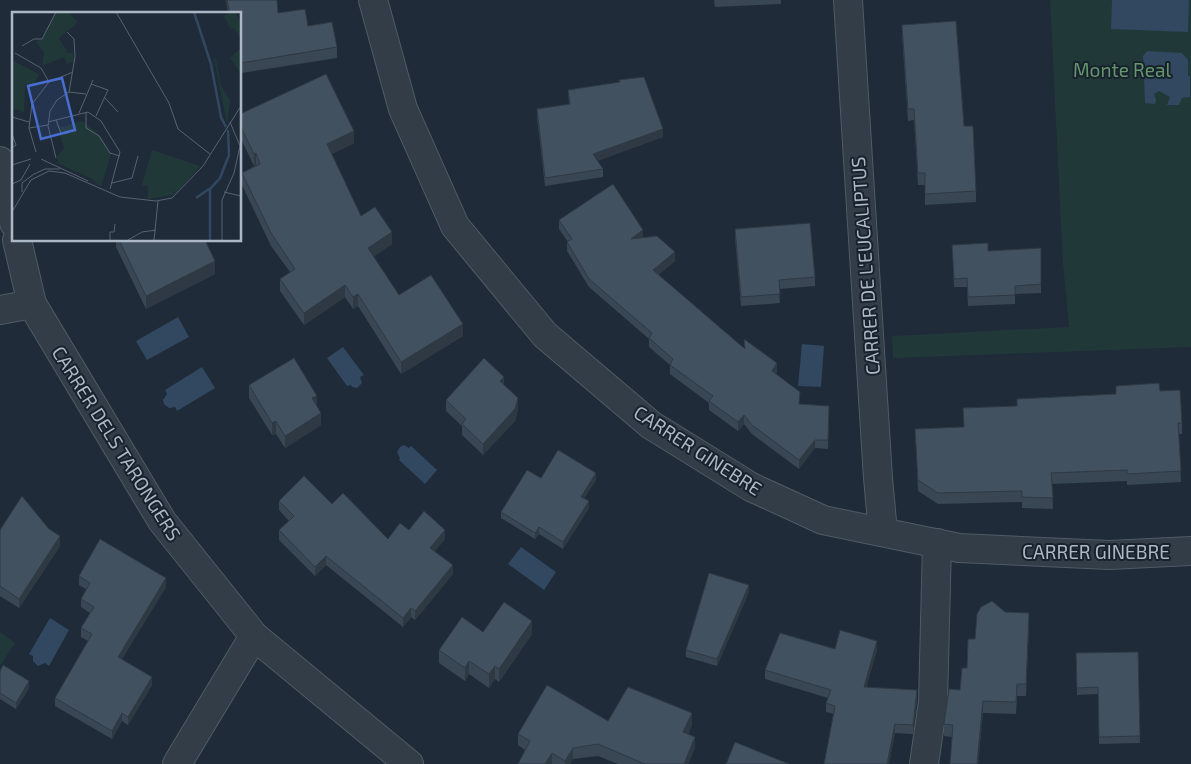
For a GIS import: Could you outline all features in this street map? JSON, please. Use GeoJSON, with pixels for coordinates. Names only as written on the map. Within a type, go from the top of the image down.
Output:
{"type":"FeatureCollection","features":[{"type":"Feature","properties":{"kind":"street","name":"CARRER GINEBRE"},"geometry":{"type":"LineString","coordinates":[[373,0],[403,109],[455,226],[545,335],[651,425],[751,487],[823,520],[959,548],[1109,555],[1191,551]]}},
{"type":"Feature","properties":{"kind":"street","name":"CARRER DE L'EUCALIPTUS"},"geometry":{"type":"LineString","coordinates":[[848,0],[876,459],[883,532]]}},
{"type":"Feature","properties":{"kind":"street"},"geometry":{"type":"LineString","coordinates":[[0,161],[12,214]]}},
{"type":"Feature","properties":{"kind":"street","name":"CARRER DELS TARONGERS"},"geometry":{"type":"LineString","coordinates":[[17,241],[32,304],[162,520],[254,636],[409,764]]}},
{"type":"Feature","properties":{"kind":"street"},"geometry":{"type":"LineString","coordinates":[[0,310],[32,304]]}},
{"type":"Feature","properties":{"kind":"street"},"geometry":{"type":"LineString","coordinates":[[924,764],[933,702],[937,543]]}},
{"type":"Feature","properties":{"kind":"street"},"geometry":{"type":"LineString","coordinates":[[177,764],[254,636]]}},
{"type":"Feature","properties":{"kind":"green space","name":"Monte Real"},"geometry":{"type":"Polygon","coordinates":[[[1050,0],[1191,0],[1191,347],[893,358],[892,336],[1069,327],[1063,264],[1050,0]]]}},
{"type":"Feature","properties":{"kind":"green space"},"geometry":{"type":"Polygon","coordinates":[[[0,632],[15,643],[0,666],[0,632]]]}},
{"type":"Feature","properties":{"kind":"water"},"geometry":{"type":"Polygon","coordinates":[[[1112,0],[1189,0],[1188,32],[1111,29],[1112,0]]]}},
{"type":"Feature","properties":{"kind":"water"},"geometry":{"type":"Polygon","coordinates":[[[1147,51],[1182,53],[1188,60],[1190,97],[1182,98],[1179,105],[1167,105],[1170,97],[1159,91],[1154,94],[1155,104],[1145,103],[1143,56],[1147,51]]]}},
{"type":"Feature","properties":{"kind":"water"},"geometry":{"type":"Polygon","coordinates":[[[178,317],[189,337],[147,360],[136,341],[178,317]]]}},
{"type":"Feature","properties":{"kind":"water"},"geometry":{"type":"Polygon","coordinates":[[[802,344],[824,346],[821,387],[798,386],[802,344]]]}},
{"type":"Feature","properties":{"kind":"water"},"geometry":{"type":"Polygon","coordinates":[[[343,347],[364,375],[360,377],[362,383],[357,388],[350,385],[347,386],[327,358],[343,347]]]}},
{"type":"Feature","properties":{"kind":"water"},"geometry":{"type":"Polygon","coordinates":[[[202,367],[215,388],[177,411],[175,407],[169,408],[164,404],[163,400],[167,394],[165,390],[202,367]]]}},
{"type":"Feature","properties":{"kind":"water"},"geometry":{"type":"Polygon","coordinates":[[[404,445],[409,448],[411,446],[437,470],[425,484],[399,460],[397,452],[404,445]]]}},
{"type":"Feature","properties":{"kind":"water"},"geometry":{"type":"Polygon","coordinates":[[[521,547],[556,572],[544,590],[508,564],[521,547]]]}},
{"type":"Feature","properties":{"kind":"water"},"geometry":{"type":"Polygon","coordinates":[[[50,618],[69,630],[49,666],[45,663],[38,666],[33,661],[33,656],[29,654],[50,618]]]}},
{"type":"Feature","properties":{"kind":"building"},"geometry":{"type":"Polygon","coordinates":[[[227,0],[277,0],[278,13],[305,9],[308,26],[332,22],[337,47],[241,63],[241,12],[230,12],[227,0]]]}},
{"type":"Feature","properties":{"kind":"building"},"geometry":{"type":"Polygon","coordinates":[[[956,21],[964,126],[973,126],[976,191],[925,194],[925,173],[918,173],[914,109],[908,109],[902,25],[956,21]]]}},
{"type":"Feature","properties":{"kind":"building"},"geometry":{"type":"Polygon","coordinates":[[[326,74],[354,131],[327,144],[361,216],[375,207],[392,232],[368,248],[399,295],[431,275],[463,324],[401,362],[358,294],[353,297],[345,285],[304,313],[280,279],[295,269],[271,233],[242,173],[260,164],[241,127],[241,114],[326,74]]]}},
{"type":"Feature","properties":{"kind":"building"},"geometry":{"type":"Polygon","coordinates":[[[644,77],[663,129],[593,154],[603,169],[545,178],[537,109],[570,104],[568,90],[644,77]]]}},
{"type":"Feature","properties":{"kind":"building"},"geometry":{"type":"Polygon","coordinates":[[[613,184],[643,230],[631,239],[657,236],[675,252],[653,270],[745,349],[744,339],[777,363],[772,371],[800,392],[799,404],[829,406],[828,440],[815,440],[799,460],[752,425],[744,415],[738,422],[709,401],[713,396],[670,365],[673,359],[649,338],[652,333],[589,279],[567,242],[572,239],[559,220],[613,184]]]}},
{"type":"Feature","properties":{"kind":"building"},"geometry":{"type":"Polygon","coordinates":[[[810,223],[815,277],[779,280],[780,294],[741,297],[735,229],[810,223]]]}},
{"type":"Feature","properties":{"kind":"building"},"geometry":{"type":"Polygon","coordinates":[[[119,241],[205,241],[215,261],[146,296],[119,241]]]}},
{"type":"Feature","properties":{"kind":"building"},"geometry":{"type":"Polygon","coordinates":[[[988,243],[988,251],[1041,248],[1041,284],[1015,286],[1015,295],[968,297],[967,278],[954,279],[952,245],[988,243]]]}},
{"type":"Feature","properties":{"kind":"building"},"geometry":{"type":"Polygon","coordinates":[[[294,358],[317,396],[312,398],[321,413],[285,436],[276,421],[272,423],[249,385],[294,358]]]}},
{"type":"Feature","properties":{"kind":"building"},"geometry":{"type":"Polygon","coordinates":[[[484,358],[504,377],[500,381],[518,398],[515,409],[483,444],[462,424],[466,419],[446,400],[484,358]]]}},
{"type":"Feature","properties":{"kind":"building"},"geometry":{"type":"Polygon","coordinates":[[[1159,383],[1160,391],[1180,390],[1182,423],[1178,423],[1181,471],[1127,474],[1127,470],[1051,473],[1053,498],[1022,497],[1022,491],[938,493],[918,480],[915,429],[964,427],[963,408],[1017,406],[1017,399],[1116,394],[1116,386],[1159,383]]]}},
{"type":"Feature","properties":{"kind":"building"},"geometry":{"type":"Polygon","coordinates":[[[558,450],[596,473],[581,497],[589,501],[563,542],[539,527],[535,533],[501,512],[527,470],[541,478],[558,450]]]}},
{"type":"Feature","properties":{"kind":"building"},"geometry":{"type":"Polygon","coordinates":[[[304,476],[332,504],[343,493],[388,539],[400,523],[409,530],[424,511],[445,530],[430,548],[453,565],[415,611],[411,608],[403,618],[326,556],[315,567],[279,530],[294,516],[279,501],[304,476]]]}},
{"type":"Feature","properties":{"kind":"building"},"geometry":{"type":"Polygon","coordinates":[[[22,496],[49,529],[60,536],[19,599],[0,586],[0,530],[22,496]]]}},
{"type":"Feature","properties":{"kind":"building"},"geometry":{"type":"Polygon","coordinates":[[[100,539],[166,578],[118,657],[152,677],[128,717],[122,713],[112,731],[55,698],[92,634],[81,628],[94,607],[81,599],[90,583],[79,576],[100,539]]]}},
{"type":"Feature","properties":{"kind":"building"},"geometry":{"type":"Polygon","coordinates":[[[709,573],[749,585],[717,659],[686,650],[709,573]]]}},
{"type":"Feature","properties":{"kind":"building"},"geometry":{"type":"Polygon","coordinates":[[[992,601],[1005,612],[1029,613],[1026,684],[1017,684],[1016,702],[983,701],[977,764],[950,764],[953,725],[944,724],[949,689],[960,690],[962,668],[967,668],[968,639],[975,639],[977,614],[981,607],[992,601]]]}},
{"type":"Feature","properties":{"kind":"building"},"geometry":{"type":"Polygon","coordinates":[[[504,602],[532,621],[499,669],[495,666],[489,674],[469,661],[465,668],[439,650],[462,617],[483,632],[504,602]]]}},
{"type":"Feature","properties":{"kind":"building"},"geometry":{"type":"Polygon","coordinates":[[[840,630],[877,641],[864,687],[917,690],[913,725],[895,724],[887,764],[824,764],[835,706],[826,703],[831,690],[765,670],[780,633],[835,649],[840,630]]]}},
{"type":"Feature","properties":{"kind":"building"},"geometry":{"type":"Polygon","coordinates":[[[1138,652],[1140,736],[1099,737],[1098,687],[1077,688],[1076,653],[1138,652]]]}},
{"type":"Feature","properties":{"kind":"building"},"geometry":{"type":"Polygon","coordinates":[[[3,665],[29,681],[16,703],[0,693],[0,671],[3,665]]]}},
{"type":"Feature","properties":{"kind":"building"},"geometry":{"type":"Polygon","coordinates":[[[547,685],[608,721],[628,687],[692,713],[683,732],[695,737],[684,764],[645,764],[598,744],[573,748],[565,761],[552,753],[545,764],[518,764],[530,741],[518,734],[547,685]]]}},
{"type":"Feature","properties":{"kind":"building"},"geometry":{"type":"Polygon","coordinates":[[[735,742],[789,764],[726,764],[735,742]]]}}]}
